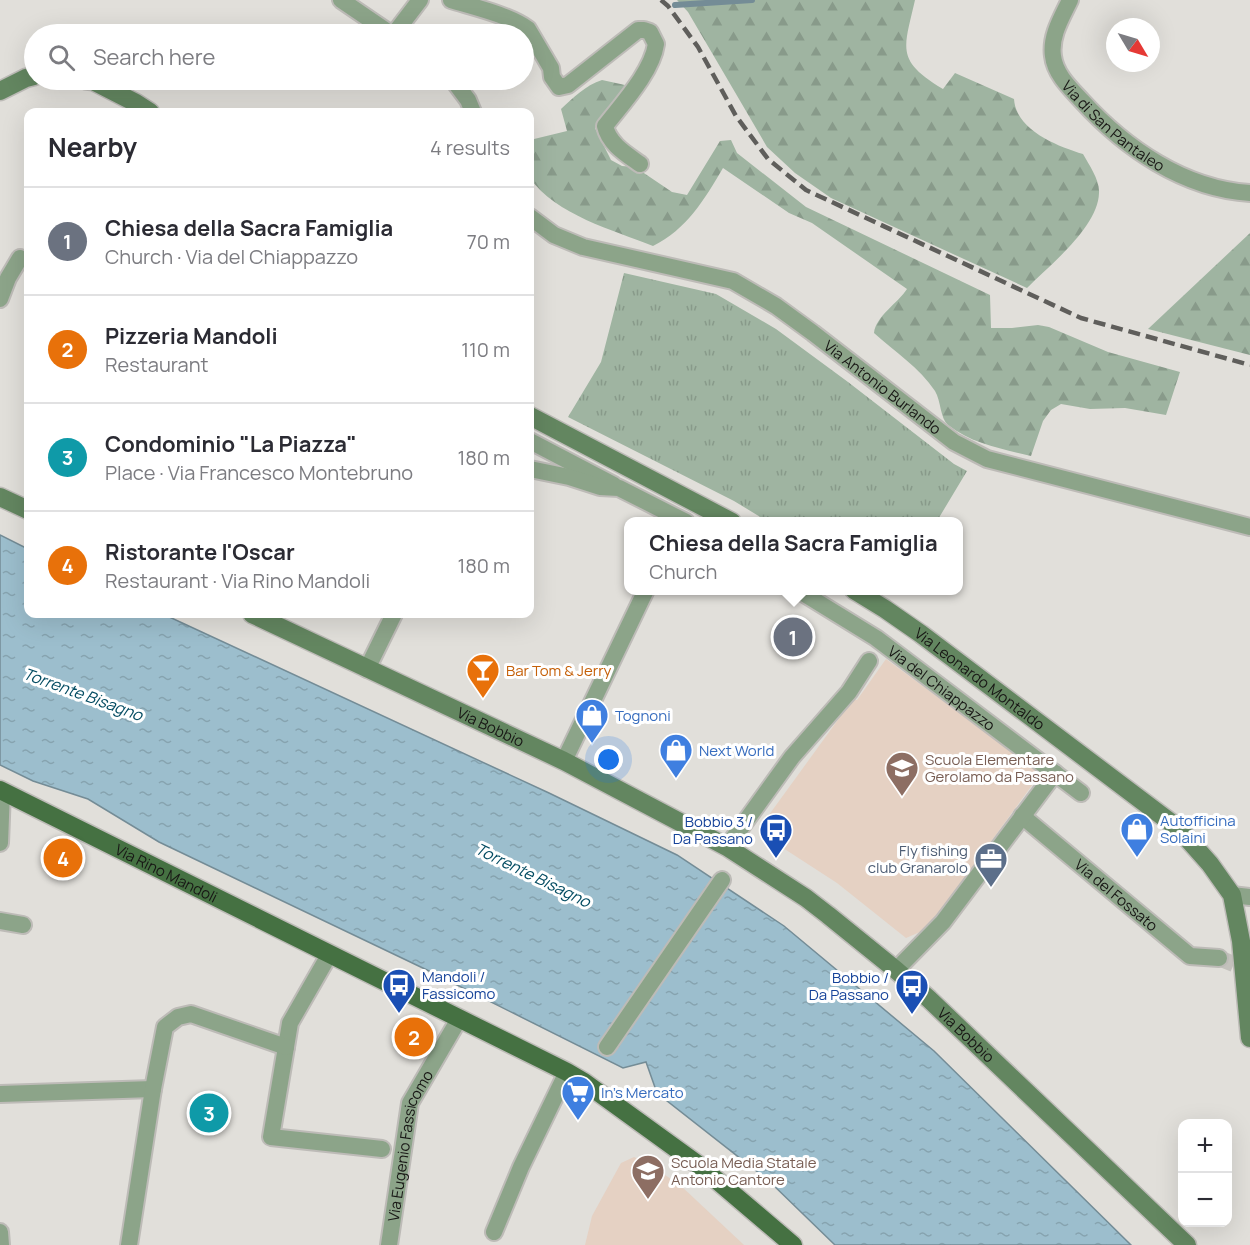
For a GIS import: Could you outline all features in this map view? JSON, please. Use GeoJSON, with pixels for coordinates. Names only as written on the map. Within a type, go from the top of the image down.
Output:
{"type":"FeatureCollection","features":[{"type":"Feature","properties":{"kind":"main road"},"geometry":{"type":"LineString","coordinates":[[0,91],[24,79]]}},
{"type":"Feature","properties":{"kind":"main road"},"geometry":{"type":"LineString","coordinates":[[111,90],[144,108]]}},
{"type":"Feature","properties":{"kind":"main road"},"geometry":{"type":"LineString","coordinates":[[534,418],[722,517]]}},
{"type":"Feature","properties":{"kind":"main road"},"geometry":{"type":"LineString","coordinates":[[0,497],[24,508]]}},
{"type":"Feature","properties":{"kind":"main road","name":"Via Leonardo Montaldo"},"geometry":{"type":"LineString","coordinates":[[861,595],[921,634],[1178,828],[1241,896],[1241,941],[1250,1038]]}},
{"type":"Feature","properties":{"kind":"main road","name":"Via Bobbio"},"geometry":{"type":"LineString","coordinates":[[260,618],[564,761],[727,847],[806,898],[896,970],[1187,1245]]}},
{"type":"Feature","properties":{"kind":"main road","name":"Via Rino Mandoli"},"geometry":{"type":"LineString","coordinates":[[1,791],[329,956],[567,1072],[700,1166],[788,1242]]}},
{"type":"Feature","properties":{"kind":"street"},"geometry":{"type":"LineString","coordinates":[[341,0],[378,24]]}},
{"type":"Feature","properties":{"kind":"street"},"geometry":{"type":"LineString","coordinates":[[401,24],[420,0]]}},
{"type":"Feature","properties":{"kind":"street"},"geometry":{"type":"LineString","coordinates":[[451,0],[519,24]]}},
{"type":"Feature","properties":{"kind":"street","name":"Via di San Pantaleo"},"geometry":{"type":"LineString","coordinates":[[1070,0],[1055,33],[1053,59],[1063,80],[1089,109],[1109,128],[1154,162],[1202,183],[1234,192],[1250,193]]}},
{"type":"Feature","properties":{"kind":"street"},"geometry":{"type":"LineString","coordinates":[[534,39],[559,87],[568,85],[638,30],[650,32],[656,44],[651,60],[605,126],[606,133],[617,147],[640,164]]}},
{"type":"Feature","properties":{"kind":"street"},"geometry":{"type":"LineString","coordinates":[[460,90],[471,108]]}},
{"type":"Feature","properties":{"kind":"street","name":"Via Antonio Burlando"},"geometry":{"type":"LineString","coordinates":[[534,220],[554,235],[583,246],[733,281],[776,306],[954,442],[973,453],[987,459],[1250,527]]}},
{"type":"Feature","properties":{"kind":"street"},"geometry":{"type":"LineString","coordinates":[[0,267],[24,256]]}},
{"type":"Feature","properties":{"kind":"street"},"geometry":{"type":"LineString","coordinates":[[0,299],[8,278],[24,256]]}},
{"type":"Feature","properties":{"kind":"street"},"geometry":{"type":"LineString","coordinates":[[534,443],[677,517]]}},
{"type":"Feature","properties":{"kind":"street"},"geometry":{"type":"LineString","coordinates":[[534,470],[569,477],[600,487],[619,488]]}},
{"type":"Feature","properties":{"kind":"street"},"geometry":{"type":"LineString","coordinates":[[564,761],[644,595]]}},
{"type":"Feature","properties":{"kind":"street","name":"Via del Chiappazzo"},"geometry":{"type":"LineString","coordinates":[[805,595],[876,638],[1081,793]]}},
{"type":"Feature","properties":{"kind":"street"},"geometry":{"type":"LineString","coordinates":[[367,669],[392,618]]}},
{"type":"Feature","properties":{"kind":"street"},"geometry":{"type":"LineString","coordinates":[[727,847],[792,757],[820,728],[849,692],[869,661]]}},
{"type":"Feature","properties":{"kind":"street"},"geometry":{"type":"LineString","coordinates":[[896,970],[943,922],[1054,773]]}},
{"type":"Feature","properties":{"kind":"street"},"geometry":{"type":"LineString","coordinates":[[0,843],[1,791]]}},
{"type":"Feature","properties":{"kind":"street","name":"Via del Fossato"},"geometry":{"type":"LineString","coordinates":[[1022,816],[1190,956],[1219,958]]}},
{"type":"Feature","properties":{"kind":"street"},"geometry":{"type":"LineString","coordinates":[[607,1047],[722,880]]}},
{"type":"Feature","properties":{"kind":"street"},"geometry":{"type":"LineString","coordinates":[[0,921],[23,925]]}},
{"type":"Feature","properties":{"kind":"street"},"geometry":{"type":"LineString","coordinates":[[129,1245],[153,1089],[165,1028],[178,1017],[191,1014],[286,1047],[290,1023],[329,956]]}},
{"type":"Feature","properties":{"kind":"street","name":"Via Eugenio Fassicomo"},"geometry":{"type":"LineString","coordinates":[[389,1245],[410,1103],[459,1019]]}},
{"type":"Feature","properties":{"kind":"street","name":"Via Eugenio Fassicomo"},"geometry":{"type":"LineString","coordinates":[[286,1047],[271,1137],[382,1149]]}},
{"type":"Feature","properties":{"kind":"street"},"geometry":{"type":"LineString","coordinates":[[494,1232],[521,1167],[567,1072]]}},
{"type":"Feature","properties":{"kind":"street"},"geometry":{"type":"LineString","coordinates":[[0,1095],[153,1089]]}},
{"type":"Feature","properties":{"kind":"street"},"geometry":{"type":"LineString","coordinates":[[0,1232],[1,1245]]}},
{"type":"Feature","properties":{"kind":"shaded area","name":"Scuola Elementare Gerolamo da Passano"},"geometry":{"type":"Polygon","coordinates":[[[886,659],[1041,773],[927,929],[906,938],[837,883],[763,835],[761,826],[853,699],[857,700],[886,659]]]}},
{"type":"Feature","properties":{"kind":"shaded area","name":"Scuola Media Statale Antonio Cantore"},"geometry":{"type":"Polygon","coordinates":[[[634,1157],[680,1185],[744,1245],[585,1245],[592,1216],[621,1163],[634,1157]]]}},
{"type":"Feature","properties":{"kind":"green space"},"geometry":{"type":"Polygon","coordinates":[[[677,0],[915,0],[906,42],[910,61],[917,70],[943,89],[955,73],[1014,99],[1016,110],[1030,128],[1050,141],[1083,154],[1094,173],[1099,188],[1097,206],[1091,219],[1060,257],[1027,288],[831,198],[795,173],[767,147],[688,12],[677,0]]]}},
{"type":"Feature","properties":{"kind":"green space"},"geometry":{"type":"Polygon","coordinates":[[[602,80],[625,85],[595,128],[611,160],[622,166],[635,167],[672,192],[687,195],[720,141],[731,140],[737,153],[806,207],[990,295],[991,328],[1038,325],[1049,327],[1108,352],[1180,372],[1166,415],[1125,408],[1090,409],[1061,404],[1051,410],[1043,421],[1031,456],[967,437],[945,422],[937,395],[929,383],[874,333],[883,315],[907,289],[812,223],[789,213],[723,168],[694,213],[675,231],[653,246],[570,212],[541,191],[534,183],[534,139],[567,131],[561,109],[585,88],[602,80]]]}},
{"type":"Feature","properties":{"kind":"green space"},"geometry":{"type":"Polygon","coordinates":[[[1250,233],[1250,355],[1148,329],[1250,233]]]}},
{"type":"Feature","properties":{"kind":"green space"},"geometry":{"type":"Polygon","coordinates":[[[624,273],[716,294],[776,329],[954,464],[967,471],[939,517],[760,517],[734,501],[568,417],[601,362],[624,273]]]}},
{"type":"Feature","properties":{"kind":"water","name":"Torrente Bisagno"},"geometry":{"type":"Polygon","coordinates":[[[0,535],[24,547],[24,618],[172,618],[677,855],[784,926],[934,1051],[1131,1245],[835,1245],[769,1181],[657,1093],[646,1062],[623,1068],[427,970],[159,842],[88,799],[33,781],[0,765],[0,535]]]}},
{"type":"Feature","properties":{"kind":"waterway"},"geometry":{"type":"LineString","coordinates":[[675,5],[752,0]]}},
{"type":"Feature","properties":{"kind":"tunnel"},"geometry":{"type":"LineString","coordinates":[[1219,958],[1250,971]]}},
{"type":"Feature","properties":{"kind":"railway"},"geometry":{"type":"LineString","coordinates":[[661,0],[698,47],[736,116],[768,159],[806,190],[1081,318],[1250,365]]}},
{"type":"Feature","properties":{"kind":"place","name":"Chiesa della Sacra Famiglia"},"geometry":{"type":"Point","coordinates":[793,637]}},
{"type":"Feature","properties":{"kind":"place","name":"Bar Tom & Jerry"},"geometry":{"type":"Point","coordinates":[483,699]}},
{"type":"Feature","properties":{"kind":"place","name":"Tognoni"},"geometry":{"type":"Point","coordinates":[592,744]}},
{"type":"Feature","properties":{"kind":"place","name":"Next World"},"geometry":{"type":"Point","coordinates":[676,779]}},
{"type":"Feature","properties":{"kind":"place","name":"Scuola Elementare Gerolamo da Passano"},"geometry":{"type":"Point","coordinates":[902,797]}},
{"type":"Feature","properties":{"kind":"place","name":"Ristorante l'Oscar"},"geometry":{"type":"Point","coordinates":[63,858]}},
{"type":"Feature","properties":{"kind":"place","name":"Autofficina Solaini"},"geometry":{"type":"Point","coordinates":[1137,858]}},
{"type":"Feature","properties":{"kind":"place","name":"Bobbio 3 / Da Passano"},"geometry":{"type":"Point","coordinates":[776,859]}},
{"type":"Feature","properties":{"kind":"place","name":"Fly fishing club Granarolo"},"geometry":{"type":"Point","coordinates":[991,888]}},
{"type":"Feature","properties":{"kind":"place","name":"Mandoli / Fassicomo"},"geometry":{"type":"Point","coordinates":[399,1014]}},
{"type":"Feature","properties":{"kind":"place","name":"Bobbio / Da Passano"},"geometry":{"type":"Point","coordinates":[912,1015]}},
{"type":"Feature","properties":{"kind":"place","name":"Pizzeria Mandoli"},"geometry":{"type":"Point","coordinates":[414,1037]}},
{"type":"Feature","properties":{"kind":"place","name":"Condominio \"La Piazza\""},"geometry":{"type":"Point","coordinates":[209,1113]}},
{"type":"Feature","properties":{"kind":"place","name":"In's Mercato"},"geometry":{"type":"Point","coordinates":[578,1121]}},
{"type":"Feature","properties":{"kind":"place","name":"Scuola Media Statale Antonio Cantore"},"geometry":{"type":"Point","coordinates":[648,1200]}}]}
